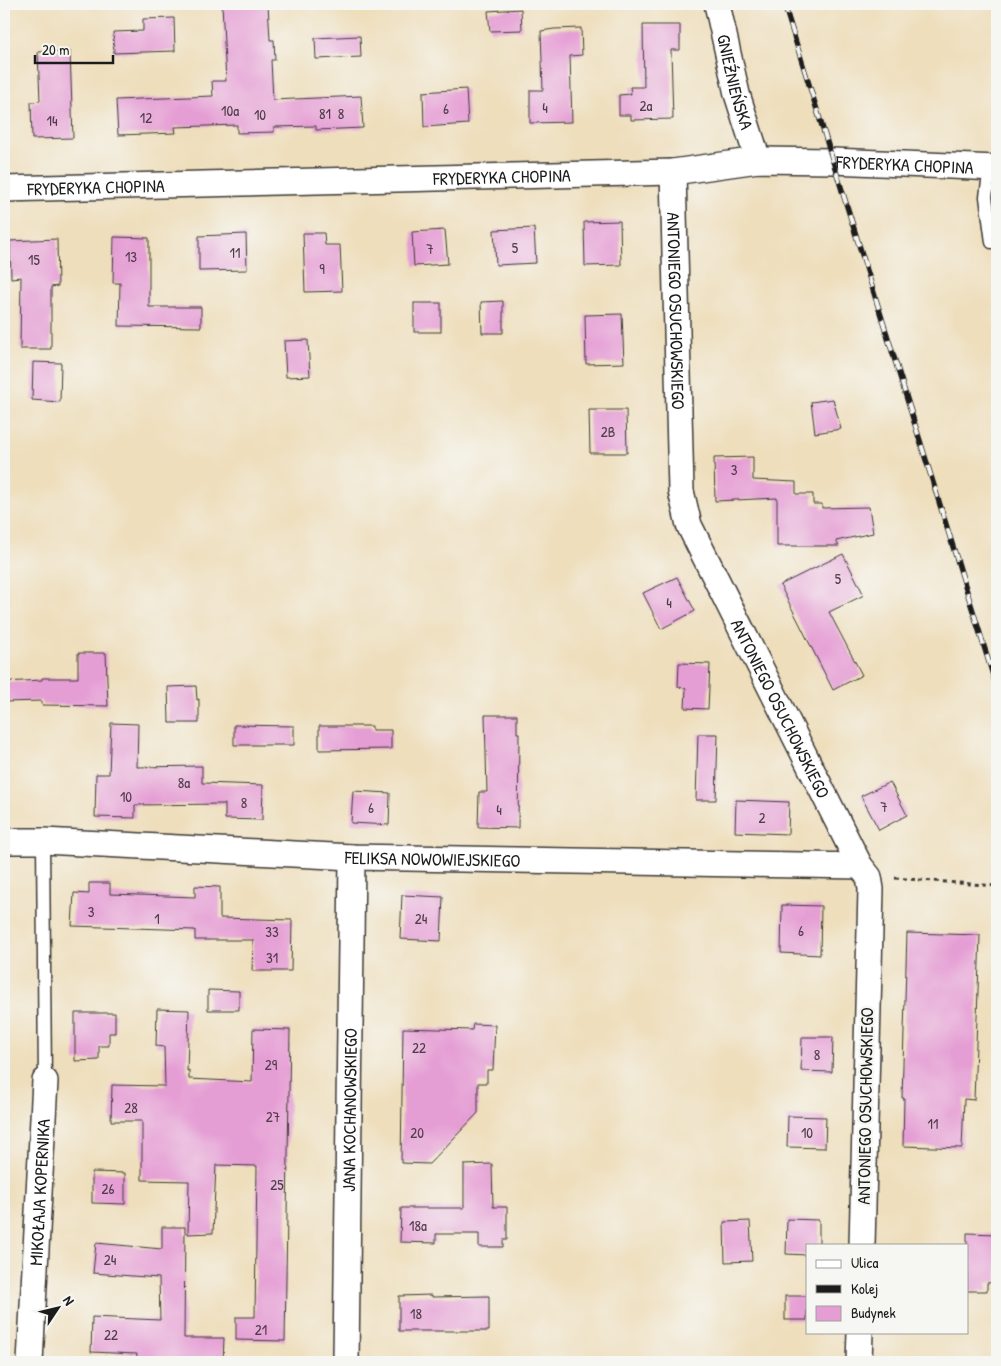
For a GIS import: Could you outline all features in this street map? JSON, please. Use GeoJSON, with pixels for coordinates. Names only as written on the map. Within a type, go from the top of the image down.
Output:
{"type":"FeatureCollection","features":[{"type":"Feature","properties":{"kind":"street","name":"GNIEŹNIEŃSKA"},"geometry":{"type":"LineString","coordinates":[[717,4],[737,94],[758,160]]}},
{"type":"Feature","properties":{"kind":"street","name":"FRYDERYKA CHOPINA"},"geometry":{"type":"LineString","coordinates":[[4,189],[673,172],[758,160],[833,161],[994,168]]}},
{"type":"Feature","properties":{"kind":"street","name":"ANTONIEGO OSUCHOWSKIEGO"},"geometry":{"type":"LineString","coordinates":[[673,172],[681,491],[689,525],[865,871],[871,889],[862,1244]]}},
{"type":"Feature","properties":{"kind":"street","name":"FELIKSA NOWOWIEJSKIEGO"},"geometry":{"type":"LineString","coordinates":[[4,841],[44,841],[352,857],[865,871]]}},
{"type":"Feature","properties":{"kind":"street","name":"JANA KOCHANOWSKIEGO"},"geometry":{"type":"LineString","coordinates":[[346,1362],[352,857]]}},
{"type":"Feature","properties":{"kind":"street","name":"MIKOŁAJA KOPERNIKA"},"geometry":{"type":"LineString","coordinates":[[30,1362],[45,1081]]}},
{"type":"Feature","properties":{"kind":"street"},"geometry":{"type":"LineString","coordinates":[[859,1362],[860,1334]]}},
{"type":"Feature","properties":{"kind":"lane"},"geometry":{"type":"LineString","coordinates":[[994,168],[986,197],[992,242],[997,242]]}},
{"type":"Feature","properties":{"kind":"lane"},"geometry":{"type":"LineString","coordinates":[[44,841],[45,1081]]}},
{"type":"Feature","properties":{"kind":"path"},"geometry":{"type":"LineString","coordinates":[[865,871],[997,886]]}},
{"type":"Feature","properties":{"kind":"building"},"geometry":{"type":"Polygon","coordinates":[[[222,4],[268,4],[270,40],[274,40],[275,60],[271,60],[273,100],[361,96],[363,128],[316,130],[316,126],[274,127],[274,132],[237,133],[237,125],[175,127],[176,133],[118,135],[116,100],[213,96],[212,81],[226,81],[222,4]]]}},
{"type":"Feature","properties":{"kind":"building"},"geometry":{"type":"Polygon","coordinates":[[[521,9],[522,30],[490,31],[488,11],[521,9]]]}},
{"type":"Feature","properties":{"kind":"building"},"geometry":{"type":"Polygon","coordinates":[[[174,18],[175,51],[114,53],[113,32],[143,31],[143,19],[174,18]]]}},
{"type":"Feature","properties":{"kind":"building"},"geometry":{"type":"Polygon","coordinates":[[[643,25],[680,25],[680,50],[671,50],[673,119],[631,120],[631,115],[619,115],[619,95],[631,94],[630,87],[644,87],[643,25]]]}},
{"type":"Feature","properties":{"kind":"building"},"geometry":{"type":"Polygon","coordinates":[[[581,28],[582,55],[570,56],[572,122],[530,123],[530,90],[543,90],[541,31],[581,28]]]}},
{"type":"Feature","properties":{"kind":"building"},"geometry":{"type":"Polygon","coordinates":[[[360,36],[361,57],[316,59],[315,38],[360,36]]]}},
{"type":"Feature","properties":{"kind":"building"},"geometry":{"type":"Polygon","coordinates":[[[70,51],[73,138],[32,139],[31,102],[40,101],[38,52],[70,51]]]}},
{"type":"Feature","properties":{"kind":"building"},"geometry":{"type":"Polygon","coordinates":[[[466,89],[468,124],[424,127],[423,92],[466,89]]]}},
{"type":"Feature","properties":{"kind":"building"},"geometry":{"type":"Polygon","coordinates":[[[620,221],[621,265],[585,266],[584,222],[620,221]]]}},
{"type":"Feature","properties":{"kind":"building"},"geometry":{"type":"Polygon","coordinates":[[[534,228],[536,263],[496,265],[494,230],[534,228]]]}},
{"type":"Feature","properties":{"kind":"building"},"geometry":{"type":"Polygon","coordinates":[[[445,230],[448,264],[414,266],[412,232],[445,230]]]}},
{"type":"Feature","properties":{"kind":"building"},"geometry":{"type":"Polygon","coordinates":[[[303,233],[324,233],[325,245],[340,245],[342,291],[305,292],[303,233]]]}},
{"type":"Feature","properties":{"kind":"building"},"geometry":{"type":"Polygon","coordinates":[[[246,234],[247,270],[199,271],[199,236],[246,234]]]}},
{"type":"Feature","properties":{"kind":"building"},"geometry":{"type":"Polygon","coordinates":[[[114,237],[149,238],[149,307],[201,307],[201,327],[119,326],[120,283],[113,283],[114,237]]]}},
{"type":"Feature","properties":{"kind":"building"},"geometry":{"type":"Polygon","coordinates":[[[57,239],[58,286],[51,287],[51,349],[20,349],[21,277],[11,278],[10,241],[57,239]]]}},
{"type":"Feature","properties":{"kind":"building"},"geometry":{"type":"Polygon","coordinates":[[[503,301],[503,333],[482,333],[481,302],[503,301]]]}},
{"type":"Feature","properties":{"kind":"building"},"geometry":{"type":"Polygon","coordinates":[[[414,303],[441,303],[441,332],[414,332],[414,303]]]}},
{"type":"Feature","properties":{"kind":"building"},"geometry":{"type":"Polygon","coordinates":[[[622,314],[624,363],[586,364],[585,315],[622,314]]]}},
{"type":"Feature","properties":{"kind":"building"},"geometry":{"type":"Polygon","coordinates":[[[308,340],[310,376],[286,377],[284,341],[308,340]]]}},
{"type":"Feature","properties":{"kind":"building"},"geometry":{"type":"Polygon","coordinates":[[[33,362],[61,363],[60,402],[32,400],[33,362]]]}},
{"type":"Feature","properties":{"kind":"building"},"geometry":{"type":"Polygon","coordinates":[[[833,399],[841,429],[815,433],[811,402],[833,399]]]}},
{"type":"Feature","properties":{"kind":"building"},"geometry":{"type":"Polygon","coordinates":[[[589,410],[626,410],[627,453],[590,453],[589,410]]]}},
{"type":"Feature","properties":{"kind":"building"},"geometry":{"type":"Polygon","coordinates":[[[753,457],[753,480],[796,482],[796,494],[813,494],[813,504],[822,504],[822,508],[869,507],[873,533],[836,541],[839,546],[777,546],[777,498],[715,501],[714,458],[753,457]]]}},
{"type":"Feature","properties":{"kind":"building"},"geometry":{"type":"Polygon","coordinates":[[[843,554],[864,595],[829,612],[862,675],[833,690],[780,585],[843,554]]]}},
{"type":"Feature","properties":{"kind":"building"},"geometry":{"type":"Polygon","coordinates":[[[677,577],[695,611],[661,629],[643,593],[677,577]]]}},
{"type":"Feature","properties":{"kind":"building"},"geometry":{"type":"Polygon","coordinates":[[[78,653],[106,653],[108,706],[42,705],[42,701],[4,702],[4,682],[42,680],[42,678],[78,678],[78,653]]]}},
{"type":"Feature","properties":{"kind":"building"},"geometry":{"type":"Polygon","coordinates":[[[679,663],[710,664],[708,709],[685,708],[686,688],[678,687],[679,663]]]}},
{"type":"Feature","properties":{"kind":"building"},"geometry":{"type":"Polygon","coordinates":[[[196,686],[197,700],[199,699],[199,723],[169,723],[168,687],[196,686]]]}},
{"type":"Feature","properties":{"kind":"building"},"geometry":{"type":"Polygon","coordinates":[[[485,715],[517,715],[517,733],[519,733],[518,828],[478,827],[479,792],[487,792],[485,715]]]}},
{"type":"Feature","properties":{"kind":"building"},"geometry":{"type":"Polygon","coordinates":[[[111,723],[138,724],[137,767],[202,766],[202,783],[263,785],[262,820],[225,819],[225,804],[135,805],[135,818],[95,817],[96,774],[109,774],[111,723]]]}},
{"type":"Feature","properties":{"kind":"building"},"geometry":{"type":"Polygon","coordinates":[[[234,725],[294,726],[294,745],[234,745],[234,725]]]}},
{"type":"Feature","properties":{"kind":"building"},"geometry":{"type":"Polygon","coordinates":[[[319,726],[372,726],[372,730],[391,730],[391,749],[319,750],[319,726]]]}},
{"type":"Feature","properties":{"kind":"building"},"geometry":{"type":"Polygon","coordinates":[[[698,734],[718,734],[716,800],[696,800],[698,734]]]}},
{"type":"Feature","properties":{"kind":"building"},"geometry":{"type":"Polygon","coordinates":[[[890,782],[907,815],[879,830],[861,796],[890,782]]]}},
{"type":"Feature","properties":{"kind":"building"},"geometry":{"type":"Polygon","coordinates":[[[353,791],[390,793],[389,825],[351,823],[353,791]]]}},
{"type":"Feature","properties":{"kind":"building"},"geometry":{"type":"Polygon","coordinates":[[[736,800],[789,802],[788,834],[735,832],[736,800]]]}},
{"type":"Feature","properties":{"kind":"building"},"geometry":{"type":"Polygon","coordinates":[[[89,883],[110,883],[110,894],[195,897],[195,886],[220,887],[220,918],[292,920],[291,971],[252,971],[253,940],[195,940],[195,930],[72,926],[74,893],[89,894],[89,883]]]}},
{"type":"Feature","properties":{"kind":"building"},"geometry":{"type":"Polygon","coordinates":[[[402,895],[443,897],[441,941],[400,939],[402,895]]]}},
{"type":"Feature","properties":{"kind":"building"},"geometry":{"type":"Polygon","coordinates":[[[782,905],[821,906],[820,955],[781,953],[782,905]]]}},
{"type":"Feature","properties":{"kind":"building"},"geometry":{"type":"Polygon","coordinates":[[[907,933],[980,935],[974,1100],[964,1099],[962,1148],[903,1146],[904,1098],[902,1098],[907,933]]]}},
{"type":"Feature","properties":{"kind":"building"},"geometry":{"type":"Polygon","coordinates":[[[208,990],[239,991],[239,1010],[208,1010],[208,990]]]}},
{"type":"Feature","properties":{"kind":"building"},"geometry":{"type":"Polygon","coordinates":[[[157,1009],[189,1010],[187,1071],[189,1070],[189,1079],[252,1082],[253,1029],[290,1030],[285,1341],[236,1340],[236,1317],[255,1317],[257,1166],[216,1165],[213,1233],[188,1234],[189,1181],[142,1180],[142,1121],[111,1121],[112,1085],[165,1086],[164,1047],[156,1046],[157,1009]]]}},
{"type":"Feature","properties":{"kind":"building"},"geometry":{"type":"Polygon","coordinates":[[[75,1013],[115,1013],[115,1033],[109,1033],[109,1046],[99,1046],[99,1060],[75,1061],[75,1013]]]}},
{"type":"Feature","properties":{"kind":"building"},"geometry":{"type":"Polygon","coordinates":[[[473,1024],[495,1025],[493,1070],[487,1070],[487,1083],[478,1083],[478,1113],[429,1164],[401,1163],[403,1028],[472,1030],[473,1024]]]}},
{"type":"Feature","properties":{"kind":"building"},"geometry":{"type":"Polygon","coordinates":[[[802,1037],[833,1037],[832,1072],[801,1071],[802,1037]]]}},
{"type":"Feature","properties":{"kind":"building"},"geometry":{"type":"Polygon","coordinates":[[[788,1116],[826,1117],[825,1148],[787,1147],[788,1116]]]}},
{"type":"Feature","properties":{"kind":"building"},"geometry":{"type":"Polygon","coordinates":[[[492,1164],[493,1207],[507,1207],[507,1240],[503,1240],[503,1247],[479,1247],[479,1234],[436,1234],[436,1243],[400,1242],[401,1208],[464,1208],[464,1165],[492,1164]]]}},
{"type":"Feature","properties":{"kind":"building"},"geometry":{"type":"Polygon","coordinates":[[[92,1172],[125,1173],[125,1204],[92,1203],[92,1172]]]}},
{"type":"Feature","properties":{"kind":"building"},"geometry":{"type":"Polygon","coordinates":[[[787,1219],[819,1220],[819,1244],[806,1244],[806,1255],[786,1254],[787,1219]]]}},
{"type":"Feature","properties":{"kind":"building"},"geometry":{"type":"Polygon","coordinates":[[[750,1221],[752,1261],[725,1262],[724,1222],[750,1221]]]}},
{"type":"Feature","properties":{"kind":"building"},"geometry":{"type":"Polygon","coordinates":[[[162,1227],[185,1227],[184,1338],[224,1338],[223,1362],[136,1362],[137,1354],[91,1352],[92,1317],[160,1320],[159,1278],[93,1273],[96,1243],[162,1249],[162,1227]]]}},
{"type":"Feature","properties":{"kind":"building"},"geometry":{"type":"Polygon","coordinates":[[[967,1233],[997,1234],[997,1282],[987,1283],[987,1291],[968,1291],[967,1233]]]}},
{"type":"Feature","properties":{"kind":"building"},"geometry":{"type":"Polygon","coordinates":[[[432,1295],[432,1297],[489,1296],[489,1331],[399,1331],[399,1296],[432,1295]]]}},
{"type":"Feature","properties":{"kind":"building"},"geometry":{"type":"Polygon","coordinates":[[[785,1296],[806,1296],[806,1320],[785,1320],[785,1296]]]}},
{"type":"Feature","properties":{"kind":"railway"},"geometry":{"type":"LineString","coordinates":[[784,4],[997,688]]}}]}
